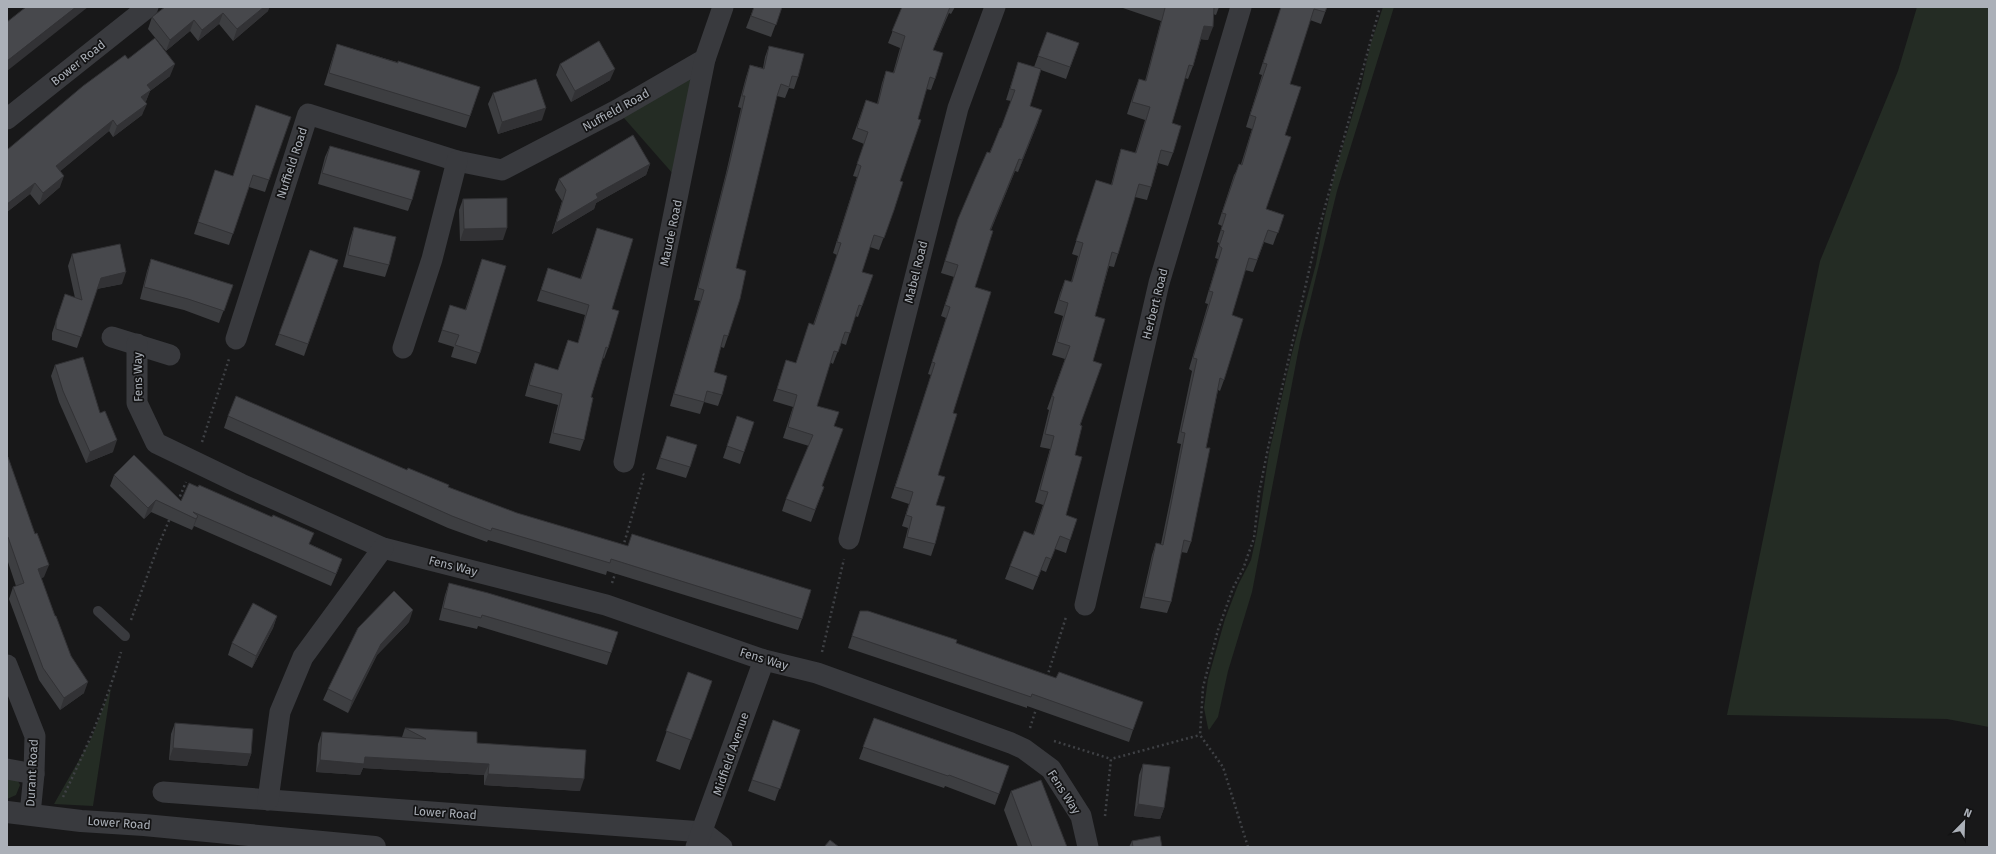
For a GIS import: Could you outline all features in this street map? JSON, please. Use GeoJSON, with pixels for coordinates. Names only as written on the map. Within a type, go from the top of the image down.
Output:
{"type":"FeatureCollection","features":[{"type":"Feature","properties":{"kind":"street","name":"Bower Road"},"geometry":{"type":"LineString","coordinates":[[7,119],[148,7]]}},
{"type":"Feature","properties":{"kind":"street","name":"Maude Road"},"geometry":{"type":"LineString","coordinates":[[624,462],[705,59],[723,7]]}},
{"type":"Feature","properties":{"kind":"street","name":"Mabel Road"},"geometry":{"type":"LineString","coordinates":[[847,545],[958,108],[995,7]]}},
{"type":"Feature","properties":{"kind":"street","name":"Herbert Road"},"geometry":{"type":"LineString","coordinates":[[1085,605],[1159,283],[1241,7]]}},
{"type":"Feature","properties":{"kind":"street","name":"Nuffield Road"},"geometry":{"type":"LineString","coordinates":[[236,339],[308,114],[457,161],[502,170],[617,110],[705,59]]}},
{"type":"Feature","properties":{"kind":"street"},"geometry":{"type":"LineString","coordinates":[[402,348],[432,259],[457,161]]}},
{"type":"Feature","properties":{"kind":"street"},"geometry":{"type":"LineString","coordinates":[[112,337],[170,355]]}},
{"type":"Feature","properties":{"kind":"street","name":"Fens Way"},"geometry":{"type":"LineString","coordinates":[[137,344],[137,403],[156,443],[383,548],[606,605],[764,660],[817,673],[1011,743],[1024,749],[1051,769],[1081,816],[1088,847]]}},
{"type":"Feature","properties":{"kind":"street"},"geometry":{"type":"LineString","coordinates":[[268,800],[280,712],[303,657],[383,548]]}},
{"type":"Feature","properties":{"kind":"street","name":"Midfield Avenue"},"geometry":{"type":"LineString","coordinates":[[700,839],[764,660]]}},
{"type":"Feature","properties":{"kind":"street","name":"Durant Road"},"geometry":{"type":"LineString","coordinates":[[7,665],[35,736],[34,774],[30,814]]}},
{"type":"Feature","properties":{"kind":"street"},"geometry":{"type":"LineString","coordinates":[[7,769],[34,774]]}},
{"type":"Feature","properties":{"kind":"street","name":"Lower Road"},"geometry":{"type":"LineString","coordinates":[[163,792],[700,839]]}},
{"type":"Feature","properties":{"kind":"street","name":"Lower Road"},"geometry":{"type":"LineString","coordinates":[[7,812],[81,821],[144,825],[375,847]]}},
{"type":"Feature","properties":{"kind":"street"},"geometry":{"type":"LineString","coordinates":[[700,839],[722,847]]}},
{"type":"Feature","properties":{"kind":"lane"},"geometry":{"type":"LineString","coordinates":[[98,611],[125,636]]}},
{"type":"Feature","properties":{"kind":"path"},"geometry":{"type":"LineString","coordinates":[[1248,847],[1224,767],[1200,735],[1203,687],[1218,630],[1232,588],[1246,562],[1254,538],[1259,493],[1268,448],[1319,229],[1380,7]]}},
{"type":"Feature","properties":{"kind":"path"},"geometry":{"type":"LineString","coordinates":[[195,462],[236,339]]}},
{"type":"Feature","properties":{"kind":"path"},"geometry":{"type":"LineString","coordinates":[[621,554],[644,475],[624,462]]}},
{"type":"Feature","properties":{"kind":"path"},"geometry":{"type":"LineString","coordinates":[[817,673],[847,545]]}},
{"type":"Feature","properties":{"kind":"path"},"geometry":{"type":"LineString","coordinates":[[606,605],[616,569]]}},
{"type":"Feature","properties":{"kind":"path"},"geometry":{"type":"LineString","coordinates":[[1045,682],[1071,602],[1085,605]]}},
{"type":"Feature","properties":{"kind":"path"},"geometry":{"type":"LineString","coordinates":[[1024,749],[1038,704]]}},
{"type":"Feature","properties":{"kind":"path"},"geometry":{"type":"LineString","coordinates":[[1051,740],[1111,759],[1200,735]]}},
{"type":"Feature","properties":{"kind":"path"},"geometry":{"type":"LineString","coordinates":[[1105,817],[1111,759]]}},
{"type":"Feature","properties":{"kind":"shaded area"},"geometry":{"type":"Polygon","coordinates":[[[1383,7],[1394,7],[1337,191],[1300,342],[1252,592],[1228,671],[1218,717],[1209,730],[1204,708],[1208,679],[1225,619],[1238,585],[1251,560],[1257,533],[1269,453],[1291,357],[1316,264],[1323,224],[1335,172],[1361,87],[1370,46],[1383,7]]]}},
{"type":"Feature","properties":{"kind":"shaded area"},"geometry":{"type":"Polygon","coordinates":[[[1917,7],[1989,7],[1989,727],[1947,719],[1727,715],[1820,261],[1898,71],[1917,7]]]}},
{"type":"Feature","properties":{"kind":"shaded area"},"geometry":{"type":"Polygon","coordinates":[[[705,59],[681,183],[617,110],[705,59]]]}},
{"type":"Feature","properties":{"kind":"shaded area"},"geometry":{"type":"Polygon","coordinates":[[[111,688],[93,806],[54,804],[91,739],[111,688]]]}},
{"type":"Feature","properties":{"kind":"shaded area"},"geometry":{"type":"Polygon","coordinates":[[[7,774],[18,781],[20,785],[16,795],[7,799],[7,774]]]}},
{"type":"Feature","properties":{"kind":"building"},"geometry":{"type":"Polygon","coordinates":[[[26,7],[76,7],[7,61],[7,22],[26,7]]]}},
{"type":"Feature","properties":{"kind":"building"},"geometry":{"type":"Polygon","coordinates":[[[165,7],[264,7],[237,29],[223,13],[202,30],[194,20],[170,40],[152,17],[165,7]]]}},
{"type":"Feature","properties":{"kind":"building"},"geometry":{"type":"Polygon","coordinates":[[[754,7],[782,7],[776,25],[751,16],[754,7]]]}},
{"type":"Feature","properties":{"kind":"building"},"geometry":{"type":"Polygon","coordinates":[[[902,7],[950,7],[933,50],[943,53],[935,79],[930,77],[918,119],[921,120],[900,181],[903,182],[884,238],[874,235],[862,272],[873,275],[862,306],[859,305],[850,333],[845,332],[838,352],[834,351],[817,406],[839,412],[834,426],[843,429],[822,486],[824,487],[815,510],[786,499],[813,435],[788,427],[797,395],[777,389],[786,360],[796,363],[809,323],[814,325],[841,243],[837,242],[861,166],[857,164],[868,132],[857,128],[866,100],[878,104],[886,71],[894,73],[905,36],[892,31],[902,7]]]}},
{"type":"Feature","properties":{"kind":"building"},"geometry":{"type":"Polygon","coordinates":[[[1163,7],[1214,7],[1213,27],[1204,26],[1193,66],[1189,65],[1172,123],[1181,126],[1173,153],[1161,150],[1151,187],[1139,184],[1118,254],[1112,252],[1095,316],[1105,319],[1093,361],[1102,364],[1080,425],[1082,426],[1075,455],[1082,457],[1066,515],[1077,519],[1070,540],[1060,536],[1051,559],[1046,557],[1038,577],[1010,566],[1024,531],[1034,535],[1048,492],[1040,490],[1054,436],[1045,434],[1054,397],[1052,396],[1070,346],[1057,342],[1068,303],[1059,300],[1065,280],[1072,282],[1083,243],[1076,241],[1096,180],[1112,185],[1121,149],[1136,153],[1150,107],[1132,102],[1139,79],[1146,81],[1165,8],[1163,7]]]}},
{"type":"Feature","properties":{"kind":"building"},"geometry":{"type":"Polygon","coordinates":[[[1281,7],[1327,7],[1325,12],[1314,9],[1290,84],[1301,87],[1285,135],[1291,137],[1266,209],[1284,215],[1278,233],[1268,230],[1257,260],[1249,258],[1232,315],[1243,319],[1224,380],[1220,378],[1206,448],[1210,448],[1191,542],[1184,540],[1171,602],[1144,597],[1156,543],[1163,545],[1185,433],[1181,432],[1197,359],[1193,358],[1213,292],[1209,291],[1222,248],[1219,246],[1224,231],[1221,230],[1226,214],[1222,213],[1239,164],[1242,165],[1256,117],[1250,115],[1267,64],[1263,63],[1281,7]]]}},
{"type":"Feature","properties":{"kind":"building"},"geometry":{"type":"Polygon","coordinates":[[[1047,32],[1079,43],[1070,67],[1038,56],[1047,32]]]}},
{"type":"Feature","properties":{"kind":"building"},"geometry":{"type":"Polygon","coordinates":[[[155,38],[175,64],[147,85],[151,90],[141,97],[147,104],[117,126],[113,120],[56,166],[64,176],[43,193],[35,183],[7,204],[7,150],[83,86],[125,55],[128,59],[155,38]]]}},
{"type":"Feature","properties":{"kind":"building"},"geometry":{"type":"Polygon","coordinates":[[[599,41],[615,69],[575,91],[560,64],[599,41]]]}},
{"type":"Feature","properties":{"kind":"building"},"geometry":{"type":"Polygon","coordinates":[[[337,44],[398,63],[398,61],[480,87],[470,116],[329,73],[337,44]]]}},
{"type":"Feature","properties":{"kind":"building"},"geometry":{"type":"Polygon","coordinates":[[[769,46],[804,54],[798,77],[792,76],[789,87],[781,84],[777,96],[736,268],[746,271],[740,299],[728,336],[724,335],[714,372],[727,376],[722,395],[707,391],[704,402],[674,394],[704,290],[698,288],[730,161],[745,96],[742,96],[750,65],[764,69],[769,46]]]}},
{"type":"Feature","properties":{"kind":"building"},"geometry":{"type":"Polygon","coordinates":[[[1018,62],[1041,69],[1030,106],[1042,110],[1022,160],[1019,159],[990,230],[993,231],[975,287],[991,292],[953,413],[957,414],[938,475],[945,477],[936,505],[945,507],[935,544],[907,537],[912,517],[906,515],[913,492],[895,487],[935,363],[932,362],[950,307],[945,305],[958,265],[945,261],[958,219],[987,152],[990,153],[1015,90],[1010,89],[1018,62]]]}},
{"type":"Feature","properties":{"kind":"building"},"geometry":{"type":"Polygon","coordinates":[[[536,79],[546,108],[502,122],[493,93],[536,79]]]}},
{"type":"Feature","properties":{"kind":"building"},"geometry":{"type":"Polygon","coordinates":[[[256,105],[291,117],[269,180],[253,175],[233,234],[198,222],[215,170],[233,176],[256,105]]]}},
{"type":"Feature","properties":{"kind":"building"},"geometry":{"type":"Polygon","coordinates":[[[633,135],[650,164],[596,194],[598,198],[556,223],[566,190],[559,179],[633,135]]]}},
{"type":"Feature","properties":{"kind":"building"},"geometry":{"type":"Polygon","coordinates":[[[330,146],[420,171],[412,200],[322,173],[330,146]]]}},
{"type":"Feature","properties":{"kind":"building"},"geometry":{"type":"Polygon","coordinates":[[[507,198],[507,228],[464,229],[463,199],[507,198]]]}},
{"type":"Feature","properties":{"kind":"building"},"geometry":{"type":"Polygon","coordinates":[[[354,227],[396,237],[389,265],[348,255],[354,227]]]}},
{"type":"Feature","properties":{"kind":"building"},"geometry":{"type":"Polygon","coordinates":[[[597,228],[633,239],[612,309],[619,311],[608,348],[606,347],[591,397],[593,398],[584,440],[553,433],[562,394],[529,385],[535,363],[558,370],[568,340],[578,343],[589,305],[541,290],[548,268],[581,279],[597,228]]]}},
{"type":"Feature","properties":{"kind":"building"},"geometry":{"type":"Polygon","coordinates":[[[120,244],[126,272],[101,278],[81,337],[56,329],[56,321],[65,294],[82,300],[72,254],[120,244]]]}},
{"type":"Feature","properties":{"kind":"building"},"geometry":{"type":"Polygon","coordinates":[[[310,250],[338,260],[308,344],[279,334],[310,250]]]}},
{"type":"Feature","properties":{"kind":"building"},"geometry":{"type":"Polygon","coordinates":[[[151,259],[233,285],[224,311],[144,287],[151,259]]]}},
{"type":"Feature","properties":{"kind":"building"},"geometry":{"type":"Polygon","coordinates":[[[482,259],[506,266],[480,353],[455,345],[459,335],[442,330],[450,305],[466,310],[482,259]]]}},
{"type":"Feature","properties":{"kind":"building"},"geometry":{"type":"Polygon","coordinates":[[[83,357],[100,413],[105,411],[117,440],[90,452],[63,391],[55,365],[83,357]]]}},
{"type":"Feature","properties":{"kind":"building"},"geometry":{"type":"Polygon","coordinates":[[[236,396],[407,470],[408,468],[449,485],[448,487],[517,513],[628,546],[632,534],[811,590],[802,619],[611,559],[610,563],[492,528],[491,531],[452,516],[228,416],[236,396]]]}},
{"type":"Feature","properties":{"kind":"building"},"geometry":{"type":"Polygon","coordinates":[[[737,416],[754,422],[744,452],[727,446],[737,416]]]}},
{"type":"Feature","properties":{"kind":"building"},"geometry":{"type":"Polygon","coordinates":[[[667,436],[697,445],[690,467],[660,458],[667,436]]]}},
{"type":"Feature","properties":{"kind":"building"},"geometry":{"type":"Polygon","coordinates":[[[134,455],[181,501],[189,483],[198,487],[199,485],[272,517],[273,515],[314,533],[309,544],[342,559],[336,574],[193,512],[198,516],[196,519],[156,500],[148,508],[114,475],[134,455]]]}},
{"type":"Feature","properties":{"kind":"building"},"geometry":{"type":"Polygon","coordinates":[[[8,457],[35,534],[37,533],[49,565],[38,569],[71,656],[88,682],[64,698],[43,668],[13,587],[24,583],[7,537],[8,457]]]}},
{"type":"Feature","properties":{"kind":"building"},"geometry":{"type":"Polygon","coordinates":[[[449,583],[488,593],[618,632],[611,653],[482,615],[481,618],[443,608],[449,583]]]}},
{"type":"Feature","properties":{"kind":"building"},"geometry":{"type":"Polygon","coordinates":[[[394,591],[413,610],[381,644],[352,701],[328,689],[358,628],[394,591]]]}},
{"type":"Feature","properties":{"kind":"building"},"geometry":{"type":"Polygon","coordinates":[[[253,603],[277,616],[256,656],[232,643],[253,603]]]}},
{"type":"Feature","properties":{"kind":"building"},"geometry":{"type":"Polygon","coordinates":[[[860,611],[868,611],[957,640],[956,643],[1056,678],[1059,672],[1143,702],[1133,730],[1032,694],[1031,697],[852,636],[860,611]]]}},
{"type":"Feature","properties":{"kind":"building"},"geometry":{"type":"Polygon","coordinates":[[[688,672],[712,681],[691,740],[666,731],[688,672]]]}},
{"type":"Feature","properties":{"kind":"building"},"geometry":{"type":"Polygon","coordinates":[[[874,718],[1009,766],[999,794],[949,775],[948,776],[863,747],[874,718]]]}},
{"type":"Feature","properties":{"kind":"building"},"geometry":{"type":"Polygon","coordinates":[[[773,720],[800,730],[780,789],[752,780],[773,720]]]}},
{"type":"Feature","properties":{"kind":"building"},"geometry":{"type":"Polygon","coordinates":[[[175,723],[253,729],[251,754],[173,748],[175,723]]]}},
{"type":"Feature","properties":{"kind":"building"},"geometry":{"type":"Polygon","coordinates":[[[405,728],[477,732],[477,743],[586,750],[584,779],[488,774],[489,764],[365,757],[364,764],[320,760],[322,732],[426,739],[405,728]]]}},
{"type":"Feature","properties":{"kind":"building"},"geometry":{"type":"Polygon","coordinates":[[[1143,764],[1170,767],[1164,808],[1138,804],[1143,764]]]}},
{"type":"Feature","properties":{"kind":"building"},"geometry":{"type":"Polygon","coordinates":[[[1041,780],[1067,847],[1032,847],[1011,791],[1041,780]]]}},
{"type":"Feature","properties":{"kind":"building"},"geometry":{"type":"Polygon","coordinates":[[[1160,836],[1162,847],[1133,847],[1132,841],[1160,836]]]}},
{"type":"Feature","properties":{"kind":"building"},"geometry":{"type":"Polygon","coordinates":[[[830,840],[839,847],[824,847],[830,840]]]}}]}
